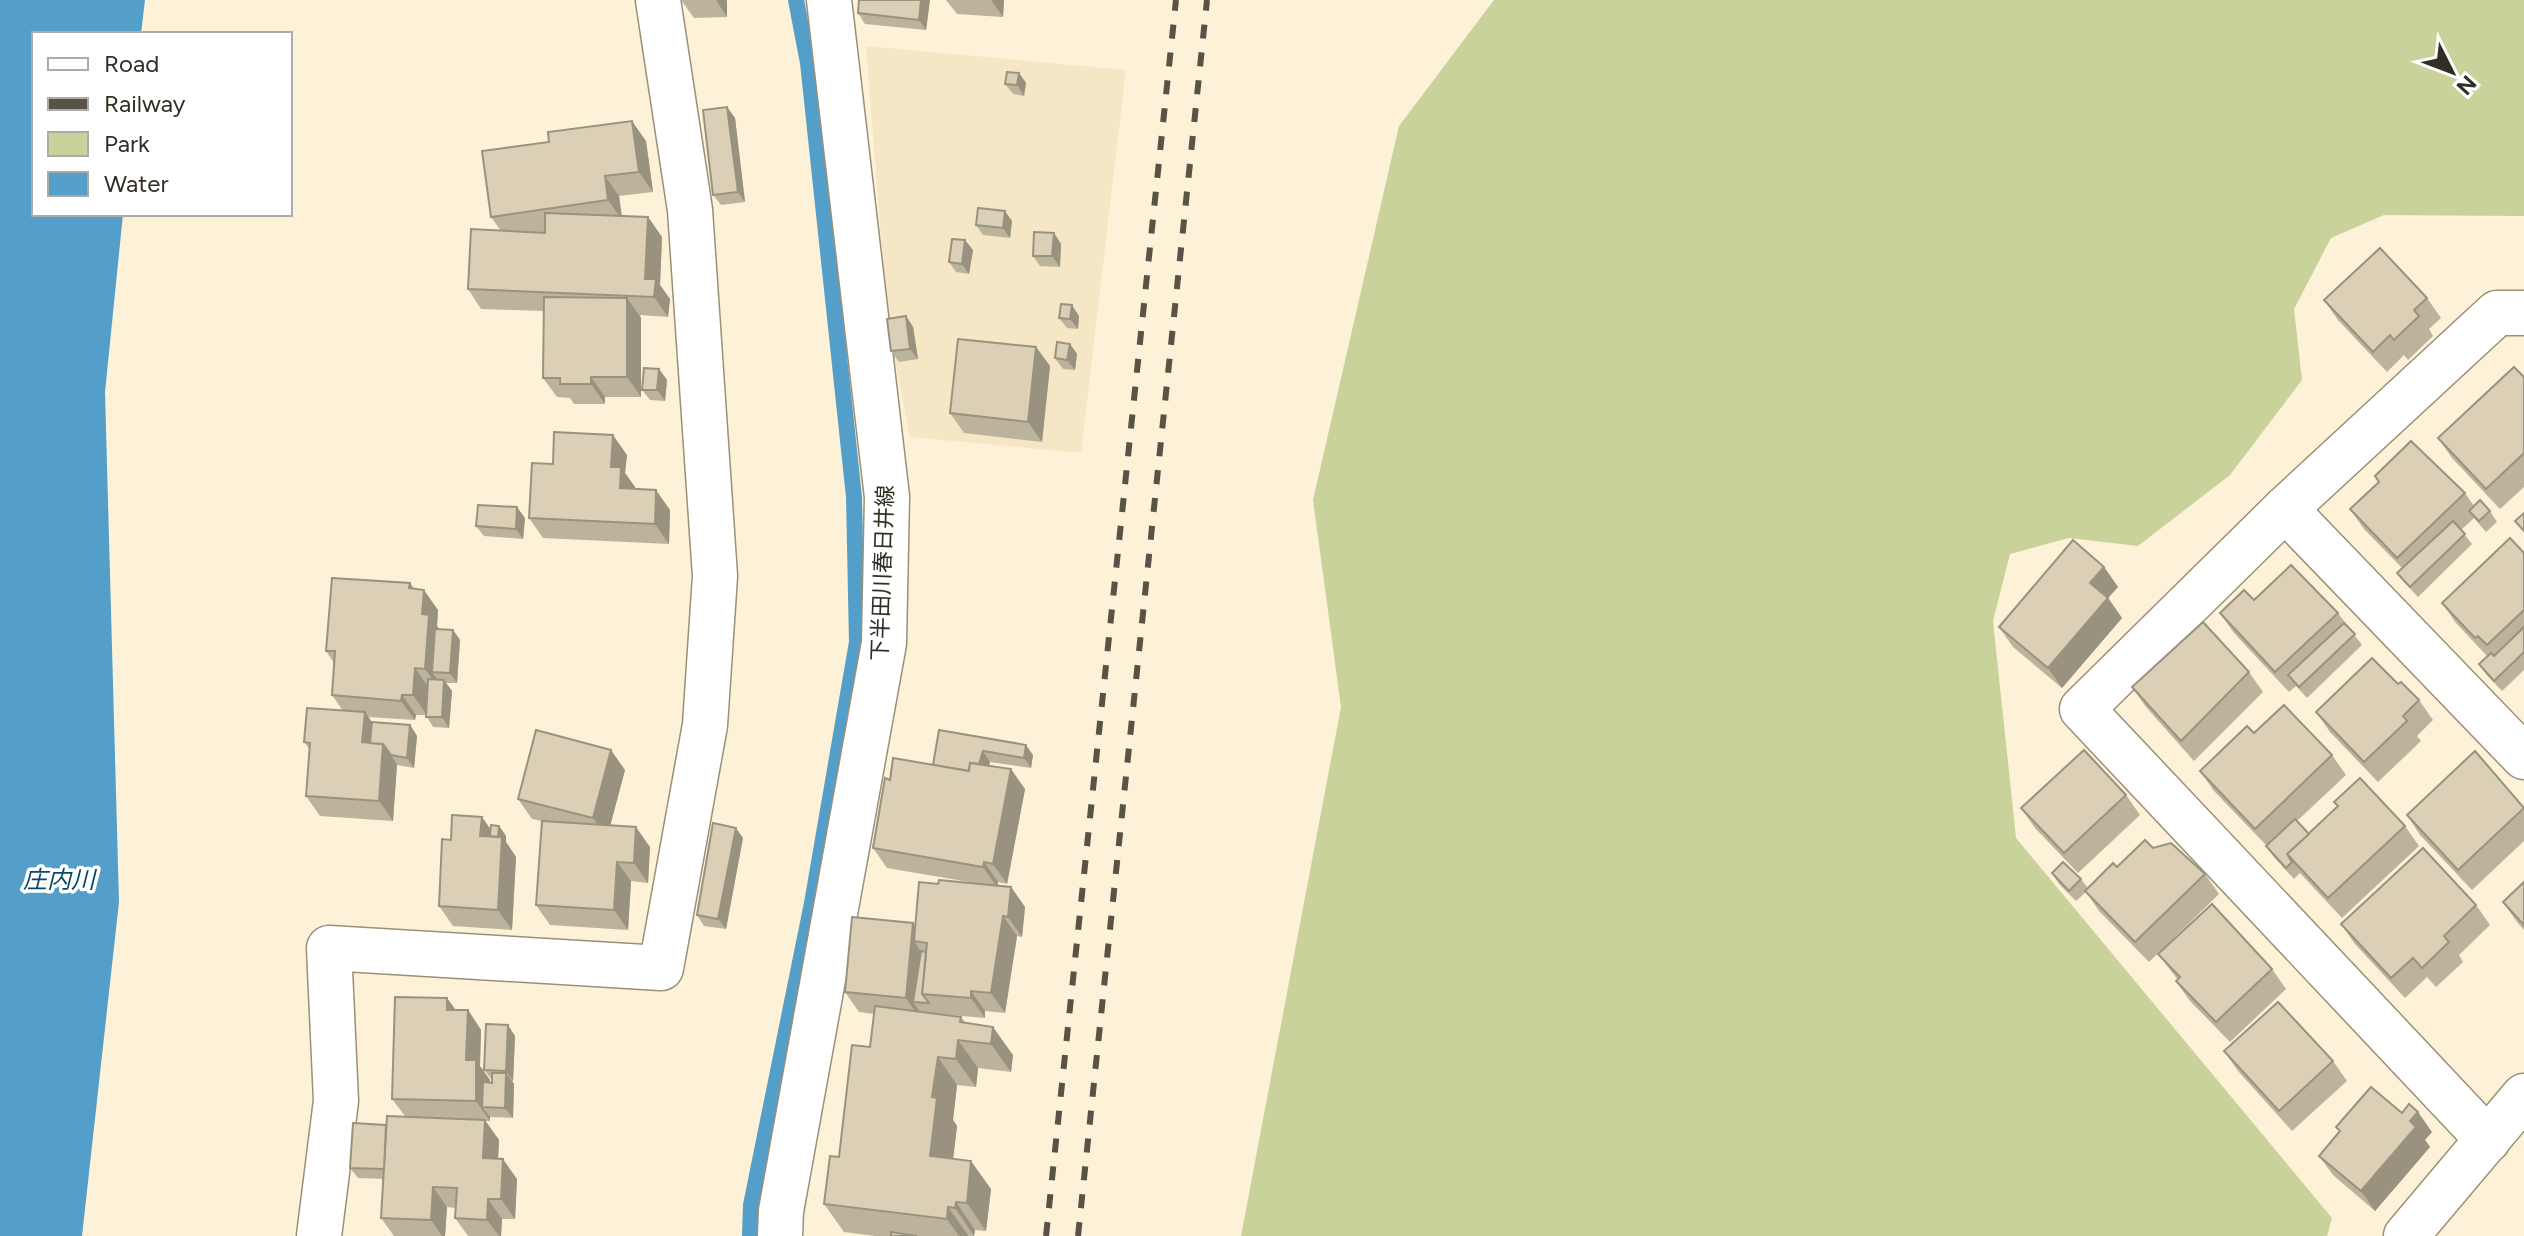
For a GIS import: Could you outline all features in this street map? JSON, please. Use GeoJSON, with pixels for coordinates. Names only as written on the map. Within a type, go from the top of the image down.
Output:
{"type":"FeatureCollection","features":[{"type":"Feature","properties":{"kind":"street"},"geometry":{"type":"LineString","coordinates":[[319,1236],[336,1101],[329,948],[661,968],[705,725],[715,576],[690,210],[658,0]]}},
{"type":"Feature","properties":{"kind":"street","name":"下半田川春日井線"},"geometry":{"type":"LineString","coordinates":[[780,1236],[781,1211],[884,643],[887,497],[829,0]]}},
{"type":"Feature","properties":{"kind":"street"},"geometry":{"type":"LineString","coordinates":[[2488,1140],[2082,709],[2285,509],[2515,322]]}},
{"type":"Feature","properties":{"kind":"street"},"geometry":{"type":"LineString","coordinates":[[2285,509],[2524,757]]}},
{"type":"Feature","properties":{"kind":"street"},"geometry":{"type":"LineString","coordinates":[[2406,1236],[2524,1096]]}},
{"type":"Feature","properties":{"kind":"shaded area"},"geometry":{"type":"Polygon","coordinates":[[[866,46],[1126,70],[1081,453],[910,437],[888,326],[866,46]]]}},
{"type":"Feature","properties":{"kind":"green space"},"geometry":{"type":"Polygon","coordinates":[[[1494,0],[2524,0],[2524,216],[2384,215],[2331,238],[2294,309],[2302,380],[2230,475],[2138,546],[2069,538],[2010,554],[1993,621],[2016,838],[2332,1218],[2327,1236],[1241,1236],[1341,707],[1313,500],[1399,126],[1494,0]]]}},
{"type":"Feature","properties":{"kind":"water","name":"庄内川"},"geometry":{"type":"Polygon","coordinates":[[[0,0],[145,0],[141,32],[32,32],[32,216],[123,216],[105,392],[119,902],[82,1236],[0,1236],[0,0]]]}},
{"type":"Feature","properties":{"kind":"building"},"geometry":{"type":"Polygon","coordinates":[[[859,0],[921,0],[919,20],[858,13],[859,0]]]}},
{"type":"Feature","properties":{"kind":"building"},"geometry":{"type":"Polygon","coordinates":[[[1007,72],[1019,73],[1017,85],[1005,84],[1007,72]]]}},
{"type":"Feature","properties":{"kind":"building"},"geometry":{"type":"Polygon","coordinates":[[[727,107],[738,192],[713,195],[703,110],[727,107]]]}},
{"type":"Feature","properties":{"kind":"building"},"geometry":{"type":"Polygon","coordinates":[[[632,121],[639,172],[605,176],[608,200],[491,217],[482,151],[549,142],[548,132],[632,121]]]}},
{"type":"Feature","properties":{"kind":"building"},"geometry":{"type":"Polygon","coordinates":[[[978,208],[1005,211],[1003,228],[976,225],[978,208]]]}},
{"type":"Feature","properties":{"kind":"building"},"geometry":{"type":"Polygon","coordinates":[[[545,213],[648,217],[645,279],[656,279],[654,297],[468,289],[471,229],[545,233],[545,213]]]}},
{"type":"Feature","properties":{"kind":"building"},"geometry":{"type":"Polygon","coordinates":[[[1034,232],[1054,233],[1052,256],[1033,256],[1034,232]]]}},
{"type":"Feature","properties":{"kind":"building"},"geometry":{"type":"Polygon","coordinates":[[[952,239],[965,240],[962,264],[949,262],[952,239]]]}},
{"type":"Feature","properties":{"kind":"building"},"geometry":{"type":"Polygon","coordinates":[[[2380,248],[2427,298],[2414,310],[2419,316],[2394,340],[2390,335],[2373,352],[2324,300],[2380,248]]]}},
{"type":"Feature","properties":{"kind":"building"},"geometry":{"type":"Polygon","coordinates":[[[544,297],[627,298],[627,377],[591,377],[591,384],[560,384],[560,378],[543,378],[544,297]]]}},
{"type":"Feature","properties":{"kind":"building"},"geometry":{"type":"Polygon","coordinates":[[[1061,304],[1072,305],[1070,319],[1059,318],[1061,304]]]}},
{"type":"Feature","properties":{"kind":"building"},"geometry":{"type":"Polygon","coordinates":[[[906,316],[910,349],[891,351],[887,319],[906,316]]]}},
{"type":"Feature","properties":{"kind":"building"},"geometry":{"type":"Polygon","coordinates":[[[958,339],[1036,347],[1028,422],[950,413],[958,339]]]}},
{"type":"Feature","properties":{"kind":"building"},"geometry":{"type":"Polygon","coordinates":[[[1057,342],[1070,344],[1067,360],[1055,358],[1057,342]]]}},
{"type":"Feature","properties":{"kind":"building"},"geometry":{"type":"Polygon","coordinates":[[[2514,367],[2524,377],[2524,453],[2486,489],[2438,438],[2514,367]]]}},
{"type":"Feature","properties":{"kind":"building"},"geometry":{"type":"Polygon","coordinates":[[[644,368],[659,369],[657,390],[642,390],[644,368]]]}},
{"type":"Feature","properties":{"kind":"building"},"geometry":{"type":"Polygon","coordinates":[[[554,432],[613,435],[611,467],[621,467],[620,488],[656,490],[655,524],[529,518],[532,463],[553,464],[554,432]]]}},
{"type":"Feature","properties":{"kind":"building"},"geometry":{"type":"Polygon","coordinates":[[[2411,441],[2465,493],[2397,558],[2350,509],[2379,482],[2375,476],[2411,441]]]}},
{"type":"Feature","properties":{"kind":"building"},"geometry":{"type":"Polygon","coordinates":[[[2480,500],[2490,511],[2479,521],[2469,511],[2480,500]]]}},
{"type":"Feature","properties":{"kind":"building"},"geometry":{"type":"Polygon","coordinates":[[[478,505],[517,507],[516,529],[476,526],[478,505]]]}},
{"type":"Feature","properties":{"kind":"building"},"geometry":{"type":"Polygon","coordinates":[[[2524,513],[2524,531],[2515,521],[2524,513]]]}},
{"type":"Feature","properties":{"kind":"building"},"geometry":{"type":"Polygon","coordinates":[[[2453,521],[2465,534],[2410,587],[2397,573],[2453,521]]]}},
{"type":"Feature","properties":{"kind":"building"},"geometry":{"type":"Polygon","coordinates":[[[2510,538],[2524,553],[2524,610],[2487,645],[2478,636],[2475,638],[2442,603],[2510,538]]]}},
{"type":"Feature","properties":{"kind":"building"},"geometry":{"type":"Polygon","coordinates":[[[2073,540],[2104,567],[2090,583],[2108,598],[2048,668],[1999,627],[2073,540]]]}},
{"type":"Feature","properties":{"kind":"building"},"geometry":{"type":"Polygon","coordinates":[[[2291,565],[2338,613],[2275,672],[2220,613],[2244,590],[2254,600],[2291,565]]]}},
{"type":"Feature","properties":{"kind":"building"},"geometry":{"type":"Polygon","coordinates":[[[332,578],[410,583],[409,588],[424,590],[422,614],[429,615],[425,669],[415,668],[413,695],[402,695],[401,701],[332,695],[335,651],[326,651],[332,578]]]}},
{"type":"Feature","properties":{"kind":"building"},"geometry":{"type":"Polygon","coordinates":[[[2203,622],[2249,672],[2181,741],[2132,687],[2203,622]]]}},
{"type":"Feature","properties":{"kind":"building"},"geometry":{"type":"Polygon","coordinates":[[[2344,623],[2355,634],[2299,687],[2288,675],[2344,623]]]}},
{"type":"Feature","properties":{"kind":"building"},"geometry":{"type":"Polygon","coordinates":[[[2524,627],[2524,652],[2494,681],[2479,664],[2491,653],[2494,656],[2524,627]]]}},
{"type":"Feature","properties":{"kind":"building"},"geometry":{"type":"Polygon","coordinates":[[[435,629],[453,630],[450,673],[432,672],[435,629]]]}},
{"type":"Feature","properties":{"kind":"building"},"geometry":{"type":"Polygon","coordinates":[[[2372,658],[2419,700],[2403,716],[2407,721],[2364,762],[2316,712],[2372,658]]]}},
{"type":"Feature","properties":{"kind":"building"},"geometry":{"type":"Polygon","coordinates":[[[428,679],[444,680],[442,717],[426,717],[428,679]]]}},
{"type":"Feature","properties":{"kind":"building"},"geometry":{"type":"Polygon","coordinates":[[[2284,705],[2332,755],[2255,829],[2200,771],[2247,726],[2254,733],[2284,705]]]}},
{"type":"Feature","properties":{"kind":"building"},"geometry":{"type":"Polygon","coordinates":[[[307,708],[365,712],[362,742],[383,744],[379,801],[306,796],[310,743],[304,742],[307,708]]]}},
{"type":"Feature","properties":{"kind":"building"},"geometry":{"type":"Polygon","coordinates":[[[372,722],[410,725],[407,758],[391,755],[383,744],[370,743],[372,722]]]}},
{"type":"Feature","properties":{"kind":"building"},"geometry":{"type":"Polygon","coordinates":[[[536,730],[611,750],[593,818],[518,799],[536,730]]]}},
{"type":"Feature","properties":{"kind":"building"},"geometry":{"type":"Polygon","coordinates":[[[939,730],[1026,745],[1024,758],[983,751],[979,764],[970,763],[969,771],[933,765],[939,730]]]}},
{"type":"Feature","properties":{"kind":"building"},"geometry":{"type":"Polygon","coordinates":[[[2084,750],[2126,795],[2064,853],[2021,808],[2084,750]]]}},
{"type":"Feature","properties":{"kind":"building"},"geometry":{"type":"Polygon","coordinates":[[[2475,751],[2524,808],[2458,870],[2407,815],[2475,751]]]}},
{"type":"Feature","properties":{"kind":"building"},"geometry":{"type":"Polygon","coordinates":[[[893,758],[969,771],[970,763],[1011,769],[993,864],[984,862],[983,867],[873,848],[885,778],[890,780],[893,758]]]}},
{"type":"Feature","properties":{"kind":"building"},"geometry":{"type":"Polygon","coordinates":[[[2360,778],[2405,826],[2328,898],[2287,854],[2338,806],[2334,802],[2360,778]]]}},
{"type":"Feature","properties":{"kind":"building"},"geometry":{"type":"Polygon","coordinates":[[[452,815],[482,817],[480,836],[502,837],[498,910],[439,906],[442,839],[451,840],[452,815]]]}},
{"type":"Feature","properties":{"kind":"building"},"geometry":{"type":"Polygon","coordinates":[[[2295,819],[2309,834],[2287,854],[2292,862],[2286,868],[2266,846],[2295,819]]]}},
{"type":"Feature","properties":{"kind":"building"},"geometry":{"type":"Polygon","coordinates":[[[542,821],[636,827],[634,863],[617,862],[614,910],[536,905],[542,821]]]}},
{"type":"Feature","properties":{"kind":"building"},"geometry":{"type":"Polygon","coordinates":[[[713,823],[736,828],[718,919],[697,915],[713,823]]]}},
{"type":"Feature","properties":{"kind":"building"},"geometry":{"type":"Polygon","coordinates":[[[491,825],[499,826],[498,837],[490,836],[491,825]]]}},
{"type":"Feature","properties":{"kind":"building"},"geometry":{"type":"Polygon","coordinates":[[[2145,840],[2153,848],[2171,843],[2205,874],[2135,942],[2085,891],[2113,863],[2117,867],[2145,840]]]}},
{"type":"Feature","properties":{"kind":"building"},"geometry":{"type":"Polygon","coordinates":[[[2423,848],[2476,905],[2444,936],[2449,942],[2422,968],[2413,958],[2391,978],[2341,924],[2423,848]]]}},
{"type":"Feature","properties":{"kind":"building"},"geometry":{"type":"Polygon","coordinates":[[[2063,862],[2081,879],[2069,891],[2052,873],[2063,862]]]}},
{"type":"Feature","properties":{"kind":"building"},"geometry":{"type":"Polygon","coordinates":[[[939,880],[1011,887],[1008,917],[1003,916],[991,993],[971,991],[971,998],[922,994],[927,943],[914,941],[919,882],[938,884],[939,880]]]}},
{"type":"Feature","properties":{"kind":"building"},"geometry":{"type":"Polygon","coordinates":[[[2524,882],[2524,925],[2503,902],[2524,882]]]}},
{"type":"Feature","properties":{"kind":"building"},"geometry":{"type":"Polygon","coordinates":[[[2212,904],[2272,969],[2216,1022],[2176,981],[2180,977],[2158,954],[2212,904]]]}},
{"type":"Feature","properties":{"kind":"building"},"geometry":{"type":"Polygon","coordinates":[[[852,917],[913,923],[906,998],[845,992],[852,917]]]}},
{"type":"Feature","properties":{"kind":"building"},"geometry":{"type":"Polygon","coordinates":[[[921,951],[926,952],[922,994],[929,1003],[913,1002],[921,951]]]}},
{"type":"Feature","properties":{"kind":"building"},"geometry":{"type":"Polygon","coordinates":[[[395,997],[447,998],[447,1010],[468,1010],[466,1060],[476,1060],[476,1101],[392,1099],[395,997]]]}},
{"type":"Feature","properties":{"kind":"building"},"geometry":{"type":"Polygon","coordinates":[[[2278,1002],[2333,1061],[2279,1111],[2224,1051],[2278,1002]]]}},
{"type":"Feature","properties":{"kind":"building"},"geometry":{"type":"Polygon","coordinates":[[[875,1006],[961,1017],[960,1022],[993,1027],[991,1044],[958,1040],[956,1059],[938,1057],[932,1097],[937,1098],[930,1156],[971,1161],[967,1203],[956,1202],[955,1208],[948,1207],[947,1219],[824,1204],[830,1156],[839,1157],[852,1045],[870,1047],[875,1006]]]}},
{"type":"Feature","properties":{"kind":"building"},"geometry":{"type":"Polygon","coordinates":[[[486,1024],[508,1025],[506,1071],[484,1070],[486,1024]]]}},
{"type":"Feature","properties":{"kind":"building"},"geometry":{"type":"Polygon","coordinates":[[[492,1073],[506,1073],[505,1108],[482,1107],[483,1082],[492,1083],[492,1073]]]}},
{"type":"Feature","properties":{"kind":"building"},"geometry":{"type":"Polygon","coordinates":[[[2371,1087],[2402,1113],[2409,1104],[2418,1112],[2410,1121],[2416,1127],[2361,1191],[2319,1156],[2340,1131],[2336,1127],[2371,1087]]]}},
{"type":"Feature","properties":{"kind":"building"},"geometry":{"type":"Polygon","coordinates":[[[387,1116],[485,1120],[483,1158],[503,1159],[501,1199],[488,1199],[487,1220],[455,1218],[457,1188],[433,1187],[431,1220],[381,1218],[387,1116]]]}},
{"type":"Feature","properties":{"kind":"building"},"geometry":{"type":"Polygon","coordinates":[[[353,1123],[386,1125],[384,1169],[350,1168],[353,1123]]]}},
{"type":"Feature","properties":{"kind":"building"},"geometry":{"type":"Polygon","coordinates":[[[891,1232],[917,1236],[891,1236],[891,1232]]]}},
{"type":"Feature","properties":{"kind":"waterway"},"geometry":{"type":"LineString","coordinates":[[750,1236],[751,1205],[812,903],[857,642],[854,497],[808,63],[796,0]]}},
{"type":"Feature","properties":{"kind":"railway"},"geometry":{"type":"LineString","coordinates":[[1046,1236],[1176,0]]}},
{"type":"Feature","properties":{"kind":"railway"},"geometry":{"type":"LineString","coordinates":[[1078,1236],[1207,0]]}}]}
